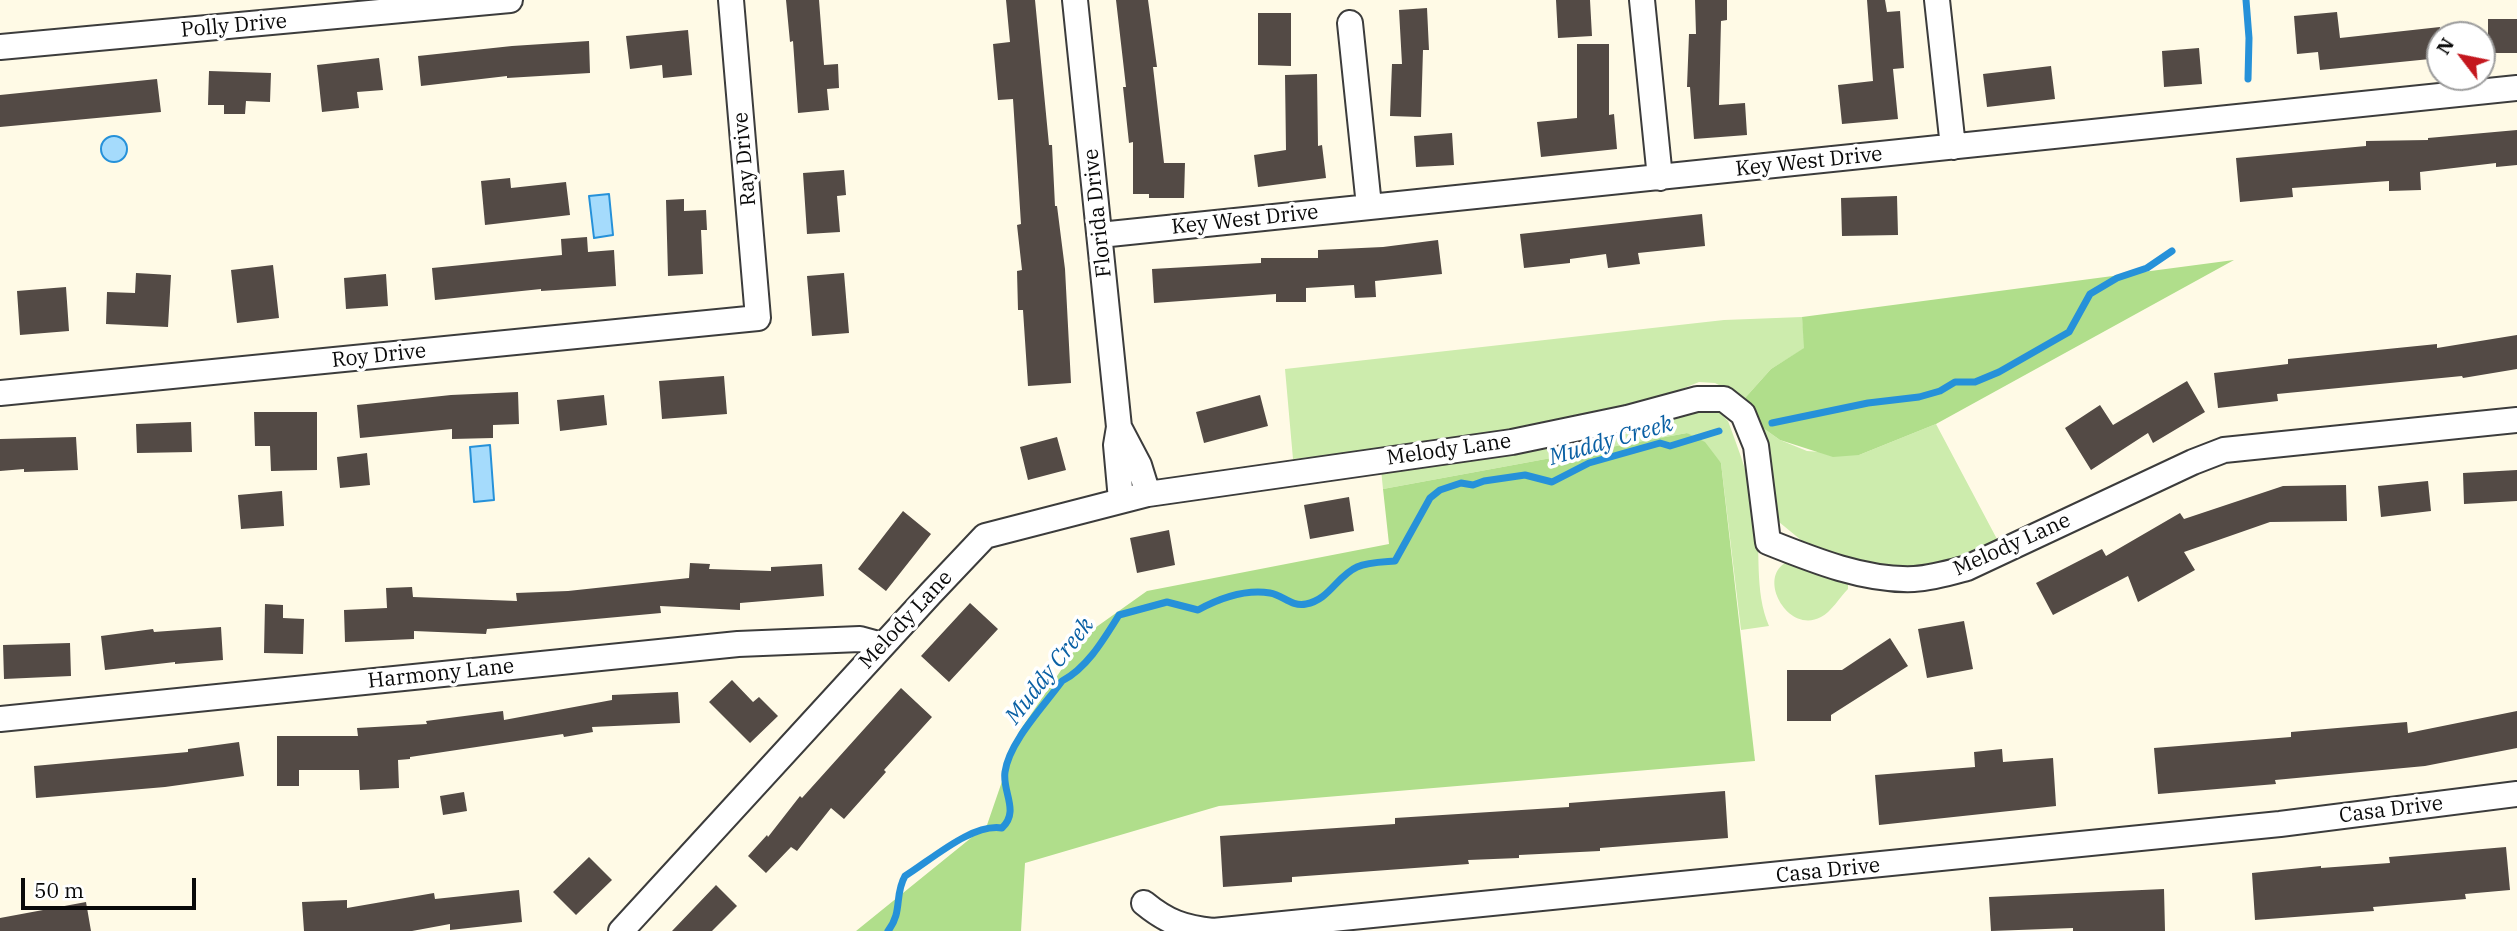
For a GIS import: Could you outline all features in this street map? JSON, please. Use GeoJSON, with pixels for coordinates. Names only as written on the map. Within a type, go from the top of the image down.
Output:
{"type":"FeatureCollection","features":[{"type":"Feature","properties":{"kind":"street","name":"Polly Drive"},"geometry":{"type":"LineString","coordinates":[[0,47],[510,0]]}},
{"type":"Feature","properties":{"kind":"street","name":"Ray Drive"},"geometry":{"type":"LineString","coordinates":[[732,0],[758,318]]}},
{"type":"Feature","properties":{"kind":"street","name":"Florida Drive"},"geometry":{"type":"LineString","coordinates":[[1075,0],[1119,427],[1116,445],[1121,500]]}},
{"type":"Feature","properties":{"kind":"street"},"geometry":{"type":"LineString","coordinates":[[1642,0],[1660,178]]}},
{"type":"Feature","properties":{"kind":"street"},"geometry":{"type":"LineString","coordinates":[[1937,0],[1953,147]]}},
{"type":"Feature","properties":{"kind":"street"},"geometry":{"type":"LineString","coordinates":[[1350,23],[1369,206]]}},
{"type":"Feature","properties":{"kind":"street","name":"Key West Drive"},"geometry":{"type":"LineString","coordinates":[[1100,235],[2517,88]]}},
{"type":"Feature","properties":{"kind":"street","name":"Roy Drive"},"geometry":{"type":"LineString","coordinates":[[0,393],[758,318]]}},
{"type":"Feature","properties":{"kind":"street","name":"Melody Lane"},"geometry":{"type":"LineString","coordinates":[[621,931],[985,536],[1148,494],[1512,442],[1627,418],[1697,399],[1724,399],[1743,414],[1756,446],[1768,542],[1818,561],[1867,574],[1913,579],[1934,578],[1967,568],[2224,450],[2517,420]]}},
{"type":"Feature","properties":{"kind":"street","name":"Florida Drive"},"geometry":{"type":"LineString","coordinates":[[1119,427],[1139,465],[1148,494]]}},
{"type":"Feature","properties":{"kind":"street","name":"Harmony Lane"},"geometry":{"type":"LineString","coordinates":[[0,719],[738,644],[860,639],[882,645]]}},
{"type":"Feature","properties":{"kind":"street","name":"Casa Drive"},"geometry":{"type":"LineString","coordinates":[[1144,903],[1162,918],[1190,929],[1213,931],[2169,836],[2517,794]]}},
{"type":"Feature","properties":{"kind":"green space"},"geometry":{"type":"Polygon","coordinates":[[[2234,260],[1936,424],[1859,455],[1833,457],[1780,440],[1756,423],[1745,398],[1771,369],[1804,348],[1802,317],[2234,260]]]}},
{"type":"Feature","properties":{"kind":"green space"},"geometry":{"type":"Polygon","coordinates":[[[1802,317],[1805,348],[1771,369],[1745,398],[1715,383],[1699,382],[1593,425],[1293,459],[1285,369],[1724,320],[1802,317]]]}},
{"type":"Feature","properties":{"kind":"green space"},"geometry":{"type":"Polygon","coordinates":[[[1706,408],[1718,411],[1728,421],[1748,479],[1756,513],[1761,599],[1769,626],[1741,630],[1721,463],[1687,433],[1383,489],[1381,469],[1608,439],[1706,408]]]}},
{"type":"Feature","properties":{"kind":"green space"},"geometry":{"type":"Polygon","coordinates":[[[1756,423],[1780,440],[1807,451],[1859,455],[1936,424],[1998,541],[1940,565],[1911,570],[1873,568],[1807,545],[1779,522],[1756,423]]]}},
{"type":"Feature","properties":{"kind":"green space"},"geometry":{"type":"Polygon","coordinates":[[[1687,433],[1705,442],[1721,463],[1755,761],[1219,806],[1025,863],[1021,931],[856,931],[987,825],[1019,732],[1085,635],[1147,591],[1389,544],[1383,489],[1687,433]]]}},
{"type":"Feature","properties":{"kind":"green space"},"geometry":{"type":"Polygon","coordinates":[[[1787,562],[1848,582],[1848,589],[1825,615],[1809,620],[1797,618],[1780,602],[1775,591],[1778,569],[1787,562]]]}},
{"type":"Feature","properties":{"kind":"water"},"geometry":{"type":"Polygon","coordinates":[[[114,136],[123,140],[127,149],[123,158],[114,162],[105,158],[101,149],[105,140],[114,136]]]}},
{"type":"Feature","properties":{"kind":"water"},"geometry":{"type":"Polygon","coordinates":[[[609,194],[613,235],[594,238],[589,196],[609,194]]]}},
{"type":"Feature","properties":{"kind":"water"},"geometry":{"type":"Polygon","coordinates":[[[490,445],[494,500],[474,502],[470,447],[490,445]]]}},
{"type":"Feature","properties":{"kind":"building"},"geometry":{"type":"Polygon","coordinates":[[[786,0],[819,0],[824,65],[838,64],[839,88],[827,89],[829,110],[798,113],[793,41],[790,42],[786,0]]]}},
{"type":"Feature","properties":{"kind":"building"},"geometry":{"type":"Polygon","coordinates":[[[1006,0],[1035,0],[1049,145],[1052,145],[1055,206],[1065,269],[1071,383],[1028,386],[1023,310],[1018,310],[1017,271],[1022,270],[1017,225],[1021,224],[1013,99],[998,100],[993,44],[1010,42],[1006,0]]]}},
{"type":"Feature","properties":{"kind":"building"},"geometry":{"type":"Polygon","coordinates":[[[1116,0],[1148,0],[1157,67],[1153,67],[1164,163],[1185,163],[1184,198],[1149,198],[1149,194],[1133,194],[1133,142],[1129,143],[1116,0]]]}},
{"type":"Feature","properties":{"kind":"building"},"geometry":{"type":"Polygon","coordinates":[[[1556,0],[1590,0],[1592,36],[1558,38],[1556,0]]]}},
{"type":"Feature","properties":{"kind":"building"},"geometry":{"type":"Polygon","coordinates":[[[1695,0],[1727,0],[1727,20],[1721,21],[1719,105],[1745,103],[1747,135],[1694,139],[1690,87],[1687,87],[1689,34],[1696,34],[1695,0]]]}},
{"type":"Feature","properties":{"kind":"building"},"geometry":{"type":"Polygon","coordinates":[[[1867,0],[1885,0],[1887,12],[1900,11],[1904,68],[1893,69],[1898,119],[1842,124],[1838,85],[1873,81],[1867,0]]]}},
{"type":"Feature","properties":{"kind":"building"},"geometry":{"type":"Polygon","coordinates":[[[1427,8],[1429,50],[1423,50],[1421,117],[1390,116],[1392,64],[1402,64],[1399,10],[1427,8]]]}},
{"type":"Feature","properties":{"kind":"building"},"geometry":{"type":"Polygon","coordinates":[[[2337,12],[2340,38],[2426,29],[2426,59],[2320,70],[2318,52],[2297,54],[2294,16],[2337,12]]]}},
{"type":"Feature","properties":{"kind":"building"},"geometry":{"type":"Polygon","coordinates":[[[1258,13],[1291,13],[1291,66],[1258,65],[1258,13]]]}},
{"type":"Feature","properties":{"kind":"building"},"geometry":{"type":"Polygon","coordinates":[[[2517,19],[2517,53],[2496,53],[2496,21],[2488,21],[2517,19]]]}},
{"type":"Feature","properties":{"kind":"building"},"geometry":{"type":"Polygon","coordinates":[[[688,30],[692,75],[663,78],[662,65],[630,69],[626,36],[688,30]]]}},
{"type":"Feature","properties":{"kind":"building"},"geometry":{"type":"Polygon","coordinates":[[[589,41],[590,73],[507,76],[421,86],[418,56],[589,41]]]}},
{"type":"Feature","properties":{"kind":"building"},"geometry":{"type":"Polygon","coordinates":[[[1577,44],[1609,44],[1609,115],[1614,114],[1617,149],[1541,157],[1537,122],[1577,118],[1577,44]]]}},
{"type":"Feature","properties":{"kind":"building"},"geometry":{"type":"Polygon","coordinates":[[[2199,48],[2202,84],[2164,87],[2162,51],[2199,48]]]}},
{"type":"Feature","properties":{"kind":"building"},"geometry":{"type":"Polygon","coordinates":[[[379,58],[383,90],[357,92],[359,108],[322,112],[317,65],[379,58]]]}},
{"type":"Feature","properties":{"kind":"building"},"geometry":{"type":"Polygon","coordinates":[[[2051,66],[2055,99],[1987,107],[1983,74],[2051,66]]]}},
{"type":"Feature","properties":{"kind":"building"},"geometry":{"type":"Polygon","coordinates":[[[209,71],[271,73],[270,102],[246,101],[245,114],[224,114],[224,105],[208,105],[209,71]]]}},
{"type":"Feature","properties":{"kind":"building"},"geometry":{"type":"Polygon","coordinates":[[[1317,74],[1318,146],[1322,145],[1326,178],[1258,187],[1254,155],[1286,150],[1285,75],[1317,74]]]}},
{"type":"Feature","properties":{"kind":"building"},"geometry":{"type":"Polygon","coordinates":[[[157,79],[161,112],[0,127],[0,95],[157,79]]]}},
{"type":"Feature","properties":{"kind":"building"},"geometry":{"type":"Polygon","coordinates":[[[2517,130],[2517,165],[2496,167],[2496,163],[2420,172],[2421,190],[2389,191],[2389,181],[2292,188],[2293,197],[2240,202],[2236,158],[2366,146],[2366,141],[2428,140],[2517,130]]]}},
{"type":"Feature","properties":{"kind":"building"},"geometry":{"type":"Polygon","coordinates":[[[1452,133],[1454,165],[1416,167],[1414,136],[1452,133]]]}},
{"type":"Feature","properties":{"kind":"building"},"geometry":{"type":"Polygon","coordinates":[[[844,170],[846,195],[837,196],[840,232],[807,234],[803,173],[844,170]]]}},
{"type":"Feature","properties":{"kind":"building"},"geometry":{"type":"Polygon","coordinates":[[[510,178],[511,188],[566,182],[570,215],[485,225],[481,181],[510,178]]]}},
{"type":"Feature","properties":{"kind":"building"},"geometry":{"type":"Polygon","coordinates":[[[1897,196],[1898,235],[1842,236],[1841,198],[1897,196]]]}},
{"type":"Feature","properties":{"kind":"building"},"geometry":{"type":"Polygon","coordinates":[[[684,199],[684,211],[706,210],[707,230],[701,230],[703,274],[668,276],[666,200],[684,199]]]}},
{"type":"Feature","properties":{"kind":"building"},"geometry":{"type":"Polygon","coordinates":[[[1702,214],[1705,246],[1638,253],[1640,264],[1608,268],[1606,254],[1570,259],[1570,263],[1524,268],[1520,234],[1702,214]]]}},
{"type":"Feature","properties":{"kind":"building"},"geometry":{"type":"Polygon","coordinates":[[[587,237],[588,252],[614,250],[616,286],[541,289],[435,300],[432,268],[562,255],[561,239],[587,237]]]}},
{"type":"Feature","properties":{"kind":"building"},"geometry":{"type":"Polygon","coordinates":[[[1438,240],[1442,274],[1375,281],[1376,297],[1355,298],[1354,285],[1306,288],[1306,302],[1276,302],[1276,294],[1154,303],[1152,269],[1261,263],[1261,258],[1318,258],[1318,250],[1383,247],[1438,240]]]}},
{"type":"Feature","properties":{"kind":"building"},"geometry":{"type":"Polygon","coordinates":[[[273,265],[279,318],[237,323],[231,270],[273,265]]]}},
{"type":"Feature","properties":{"kind":"building"},"geometry":{"type":"Polygon","coordinates":[[[136,273],[171,275],[168,327],[106,324],[107,292],[135,293],[136,273]]]}},
{"type":"Feature","properties":{"kind":"building"},"geometry":{"type":"Polygon","coordinates":[[[844,273],[849,333],[812,336],[807,276],[844,273]]]}},
{"type":"Feature","properties":{"kind":"building"},"geometry":{"type":"Polygon","coordinates":[[[386,274],[388,306],[346,309],[344,278],[386,274]]]}},
{"type":"Feature","properties":{"kind":"building"},"geometry":{"type":"Polygon","coordinates":[[[66,287],[69,331],[20,335],[17,291],[66,287]]]}},
{"type":"Feature","properties":{"kind":"building"},"geometry":{"type":"Polygon","coordinates":[[[2517,335],[2517,369],[2463,378],[2277,394],[2278,401],[2218,408],[2214,373],[2288,364],[2288,359],[2437,344],[2437,348],[2517,335]]]}},
{"type":"Feature","properties":{"kind":"building"},"geometry":{"type":"Polygon","coordinates":[[[724,376],[727,414],[662,419],[659,381],[724,376]]]}},
{"type":"Feature","properties":{"kind":"building"},"geometry":{"type":"Polygon","coordinates":[[[2187,381],[2205,412],[2153,443],[2148,433],[2091,470],[2065,428],[2100,405],[2113,425],[2187,381]]]}},
{"type":"Feature","properties":{"kind":"building"},"geometry":{"type":"Polygon","coordinates":[[[518,392],[519,424],[493,425],[493,438],[452,439],[452,429],[360,438],[357,405],[451,395],[518,392]]]}},
{"type":"Feature","properties":{"kind":"building"},"geometry":{"type":"Polygon","coordinates":[[[604,395],[607,425],[560,431],[557,400],[604,395]]]}},
{"type":"Feature","properties":{"kind":"building"},"geometry":{"type":"Polygon","coordinates":[[[1260,395],[1268,426],[1204,443],[1196,412],[1260,395]]]}},
{"type":"Feature","properties":{"kind":"building"},"geometry":{"type":"Polygon","coordinates":[[[254,412],[317,412],[317,470],[271,471],[270,446],[255,446],[254,412]]]}},
{"type":"Feature","properties":{"kind":"building"},"geometry":{"type":"Polygon","coordinates":[[[191,422],[192,452],[137,453],[136,424],[191,422]]]}},
{"type":"Feature","properties":{"kind":"building"},"geometry":{"type":"Polygon","coordinates":[[[76,437],[78,470],[0,471],[0,439],[76,437]]]}},
{"type":"Feature","properties":{"kind":"building"},"geometry":{"type":"Polygon","coordinates":[[[1057,437],[1066,470],[1028,480],[1020,447],[1057,437]]]}},
{"type":"Feature","properties":{"kind":"building"},"geometry":{"type":"Polygon","coordinates":[[[367,453],[370,485],[340,488],[337,457],[367,453]]]}},
{"type":"Feature","properties":{"kind":"building"},"geometry":{"type":"Polygon","coordinates":[[[2517,470],[2517,501],[2464,504],[2463,473],[2517,470]]]}},
{"type":"Feature","properties":{"kind":"building"},"geometry":{"type":"Polygon","coordinates":[[[2428,481],[2431,511],[2381,517],[2378,486],[2428,481]]]}},
{"type":"Feature","properties":{"kind":"building"},"geometry":{"type":"Polygon","coordinates":[[[2346,485],[2347,521],[2270,522],[2184,552],[2195,570],[2138,602],[2128,576],[2053,615],[2036,583],[2102,549],[2106,556],[2180,513],[2184,519],[2283,486],[2346,485]]]}},
{"type":"Feature","properties":{"kind":"building"},"geometry":{"type":"Polygon","coordinates":[[[282,491],[284,526],[241,529],[238,495],[282,491]]]}},
{"type":"Feature","properties":{"kind":"building"},"geometry":{"type":"Polygon","coordinates":[[[1349,497],[1354,531],[1310,539],[1304,505],[1349,497]]]}},
{"type":"Feature","properties":{"kind":"building"},"geometry":{"type":"Polygon","coordinates":[[[903,511],[931,534],[886,591],[858,569],[903,511]]]}},
{"type":"Feature","properties":{"kind":"building"},"geometry":{"type":"Polygon","coordinates":[[[1169,530],[1175,565],[1137,573],[1130,538],[1169,530]]]}},
{"type":"Feature","properties":{"kind":"building"},"geometry":{"type":"Polygon","coordinates":[[[690,563],[710,564],[709,569],[771,571],[771,567],[822,564],[824,596],[740,603],[740,610],[660,606],[661,613],[487,629],[486,634],[414,631],[414,639],[345,642],[344,610],[387,608],[386,588],[412,587],[413,597],[517,601],[516,593],[568,591],[689,578],[690,563]]]}},
{"type":"Feature","properties":{"kind":"building"},"geometry":{"type":"Polygon","coordinates":[[[970,603],[998,629],[949,682],[921,656],[970,603]]]}},
{"type":"Feature","properties":{"kind":"building"},"geometry":{"type":"Polygon","coordinates":[[[265,604],[283,605],[283,618],[304,619],[303,654],[264,653],[265,604]]]}},
{"type":"Feature","properties":{"kind":"building"},"geometry":{"type":"Polygon","coordinates":[[[1964,621],[1973,669],[1927,678],[1918,629],[1964,621]]]}},
{"type":"Feature","properties":{"kind":"building"},"geometry":{"type":"Polygon","coordinates":[[[221,627],[223,660],[105,670],[101,636],[153,629],[154,632],[221,627]]]}},
{"type":"Feature","properties":{"kind":"building"},"geometry":{"type":"Polygon","coordinates":[[[1890,638],[1908,666],[1831,715],[1831,721],[1787,721],[1787,670],[1842,670],[1890,638]]]}},
{"type":"Feature","properties":{"kind":"building"},"geometry":{"type":"Polygon","coordinates":[[[70,643],[71,676],[4,679],[3,645],[70,643]]]}},
{"type":"Feature","properties":{"kind":"building"},"geometry":{"type":"Polygon","coordinates":[[[732,680],[753,702],[759,697],[778,716],[750,743],[709,702],[732,680]]]}},
{"type":"Feature","properties":{"kind":"building"},"geometry":{"type":"Polygon","coordinates":[[[901,688],[932,717],[844,819],[831,808],[797,851],[791,847],[766,873],[748,856],[901,688]]]}},
{"type":"Feature","properties":{"kind":"building"},"geometry":{"type":"Polygon","coordinates":[[[678,692],[680,723],[592,727],[593,732],[564,737],[563,734],[410,757],[398,760],[399,788],[360,790],[359,770],[299,770],[299,786],[277,786],[277,736],[358,736],[357,728],[427,724],[426,721],[503,711],[504,720],[612,700],[612,695],[678,692]]]}},
{"type":"Feature","properties":{"kind":"building"},"geometry":{"type":"Polygon","coordinates":[[[2517,711],[2517,748],[2425,766],[2275,780],[2276,784],[2158,794],[2154,748],[2291,737],[2291,732],[2407,722],[2408,733],[2517,711]]]}},
{"type":"Feature","properties":{"kind":"building"},"geometry":{"type":"Polygon","coordinates":[[[239,742],[244,776],[165,787],[36,798],[34,766],[188,752],[188,749],[239,742]]]}},
{"type":"Feature","properties":{"kind":"building"},"geometry":{"type":"Polygon","coordinates":[[[2002,749],[2003,762],[2053,758],[2056,806],[1879,825],[1875,775],[1975,767],[1974,752],[2002,749]]]}},
{"type":"Feature","properties":{"kind":"building"},"geometry":{"type":"Polygon","coordinates":[[[1725,791],[1728,838],[1600,848],[1600,851],[1519,855],[1519,858],[1468,860],[1469,864],[1292,877],[1292,882],[1223,887],[1220,836],[1395,824],[1395,818],[1569,807],[1569,803],[1725,791]]]}},
{"type":"Feature","properties":{"kind":"building"},"geometry":{"type":"Polygon","coordinates":[[[464,792],[467,811],[443,815],[440,796],[464,792]]]}},
{"type":"Feature","properties":{"kind":"building"},"geometry":{"type":"Polygon","coordinates":[[[2506,847],[2510,890],[2465,894],[2466,899],[2373,907],[2374,911],[2255,920],[2252,873],[2390,863],[2389,857],[2506,847]]]}},
{"type":"Feature","properties":{"kind":"building"},"geometry":{"type":"Polygon","coordinates":[[[589,857],[612,880],[576,915],[553,892],[589,857]]]}},
{"type":"Feature","properties":{"kind":"building"},"geometry":{"type":"Polygon","coordinates":[[[716,885],[737,906],[712,931],[672,931],[716,885]]]}},
{"type":"Feature","properties":{"kind":"building"},"geometry":{"type":"Polygon","coordinates":[[[2164,889],[2165,931],[2073,931],[2073,928],[1991,931],[1989,897],[2164,889]]]}},
{"type":"Feature","properties":{"kind":"building"},"geometry":{"type":"Polygon","coordinates":[[[519,890],[522,922],[450,930],[450,924],[412,931],[304,931],[302,902],[347,900],[347,908],[434,893],[435,899],[519,890]]]}},
{"type":"Feature","properties":{"kind":"building"},"geometry":{"type":"Polygon","coordinates":[[[86,902],[91,931],[0,931],[0,918],[86,902]]]}},
{"type":"Feature","properties":{"kind":"waterway","name":"Muddy Creek"},"geometry":{"type":"LineString","coordinates":[[2246,0],[2248,79]]}},
{"type":"Feature","properties":{"kind":"waterway","name":"Muddy Creek"},"geometry":{"type":"LineString","coordinates":[[1772,423],[1868,403],[1919,397],[1940,391],[1955,382],[1975,382],[1999,372],[2069,332],[2090,294],[2117,278],[2147,268],[2172,251]]}},
{"type":"Feature","properties":{"kind":"waterway","name":"Muddy Creek"},"geometry":{"type":"LineString","coordinates":[[888,931],[893,924],[905,876],[965,837],[990,828],[1002,828],[1007,822],[1010,808],[1005,772],[1013,749],[1062,681],[1087,661],[1119,615],[1167,602],[1198,610],[1224,598],[1251,592],[1275,594],[1296,604],[1314,602],[1357,567],[1395,561],[1430,498],[1440,490],[1461,483],[1473,485],[1525,475],[1552,482],[1589,463],[1660,443],[1670,446],[1719,431]]}}]}
